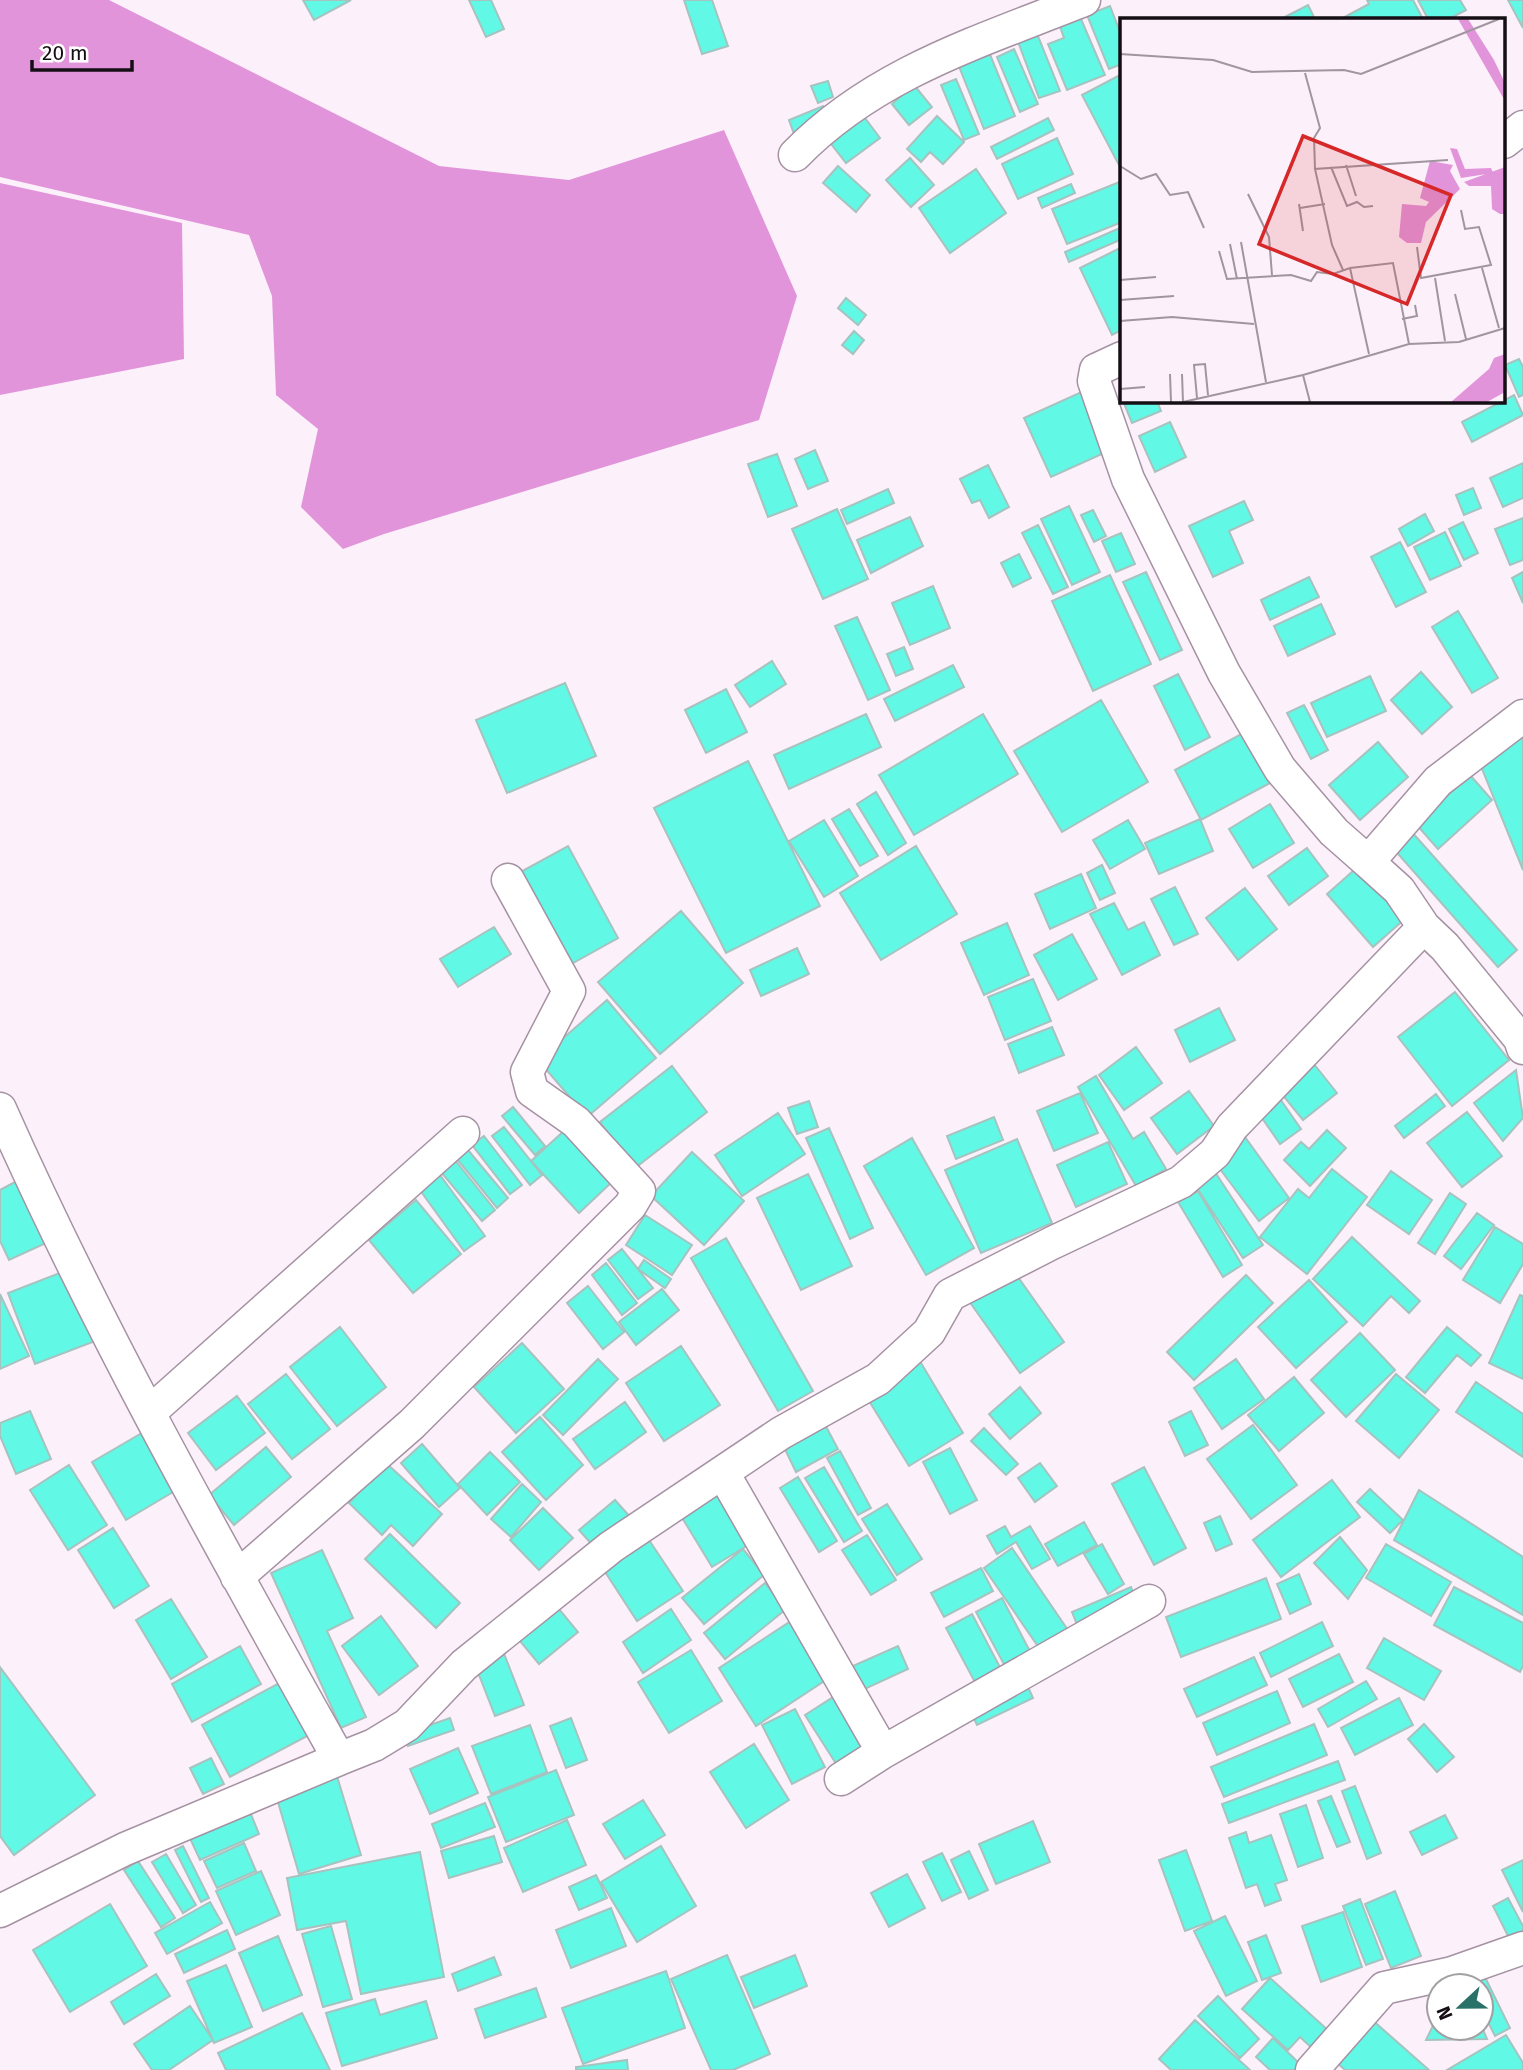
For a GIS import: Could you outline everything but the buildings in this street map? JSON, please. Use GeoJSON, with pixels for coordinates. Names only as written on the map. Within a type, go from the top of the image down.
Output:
{"type":"FeatureCollection","features":[{"type":"Feature","properties":{"kind":"street"},"geometry":{"type":"LineString","coordinates":[[795,155],[811,139],[867,97],[914,68],[1084,0]]}},
{"type":"Feature","properties":{"kind":"street"},"geometry":{"type":"LineString","coordinates":[[1506,140],[1523,127]]}},
{"type":"Feature","properties":{"kind":"street"},"geometry":{"type":"LineString","coordinates":[[1120,359],[1097,370],[1094,381],[1128,479],[1224,673],[1280,769],[1334,832],[1399,890],[1424,927],[1463,968],[1520,1039],[1523,1048]]}},
{"type":"Feature","properties":{"kind":"street"},"geometry":{"type":"LineString","coordinates":[[1368,862],[1438,780],[1523,716]]}},
{"type":"Feature","properties":{"kind":"street"},"geometry":{"type":"LineString","coordinates":[[237,1577],[412,1423],[470,1368],[630,1206],[639,1191],[576,1122],[532,1091],[527,1072],[569,991],[508,880]]}},
{"type":"Feature","properties":{"kind":"street"},"geometry":{"type":"LineString","coordinates":[[0,1911],[125,1849],[373,1745],[407,1725],[464,1665],[611,1547],[781,1433],[878,1379],[929,1332],[950,1295],[1181,1182],[1214,1153],[1232,1127],[1424,927]]}},
{"type":"Feature","properties":{"kind":"street"},"geometry":{"type":"LineString","coordinates":[[0,1109],[50,1220],[150,1412],[237,1577],[339,1759]]}},
{"type":"Feature","properties":{"kind":"street"},"geometry":{"type":"LineString","coordinates":[[150,1412],[463,1133]]}},
{"type":"Feature","properties":{"kind":"street"},"geometry":{"type":"LineString","coordinates":[[723,1473],[883,1752]]}},
{"type":"Feature","properties":{"kind":"street"},"geometry":{"type":"LineString","coordinates":[[841,1780],[883,1752],[1149,1601]]}},
{"type":"Feature","properties":{"kind":"street"},"geometry":{"type":"LineString","coordinates":[[1312,2070],[1384,1988],[1452,1973],[1523,1948]]}},
{"type":"Feature","properties":{"kind":"shaded area"},"geometry":{"type":"Polygon","coordinates":[[[0,0],[109,0],[439,166],[569,180],[724,130],[797,296],[759,420],[384,534],[343,549],[301,507],[318,429],[276,395],[272,296],[249,235],[0,177],[0,0]]]}},
{"type":"Feature","properties":{"kind":"shaded area"},"geometry":{"type":"Polygon","coordinates":[[[0,183],[182,223],[184,359],[0,395],[0,183]]]}}]}
